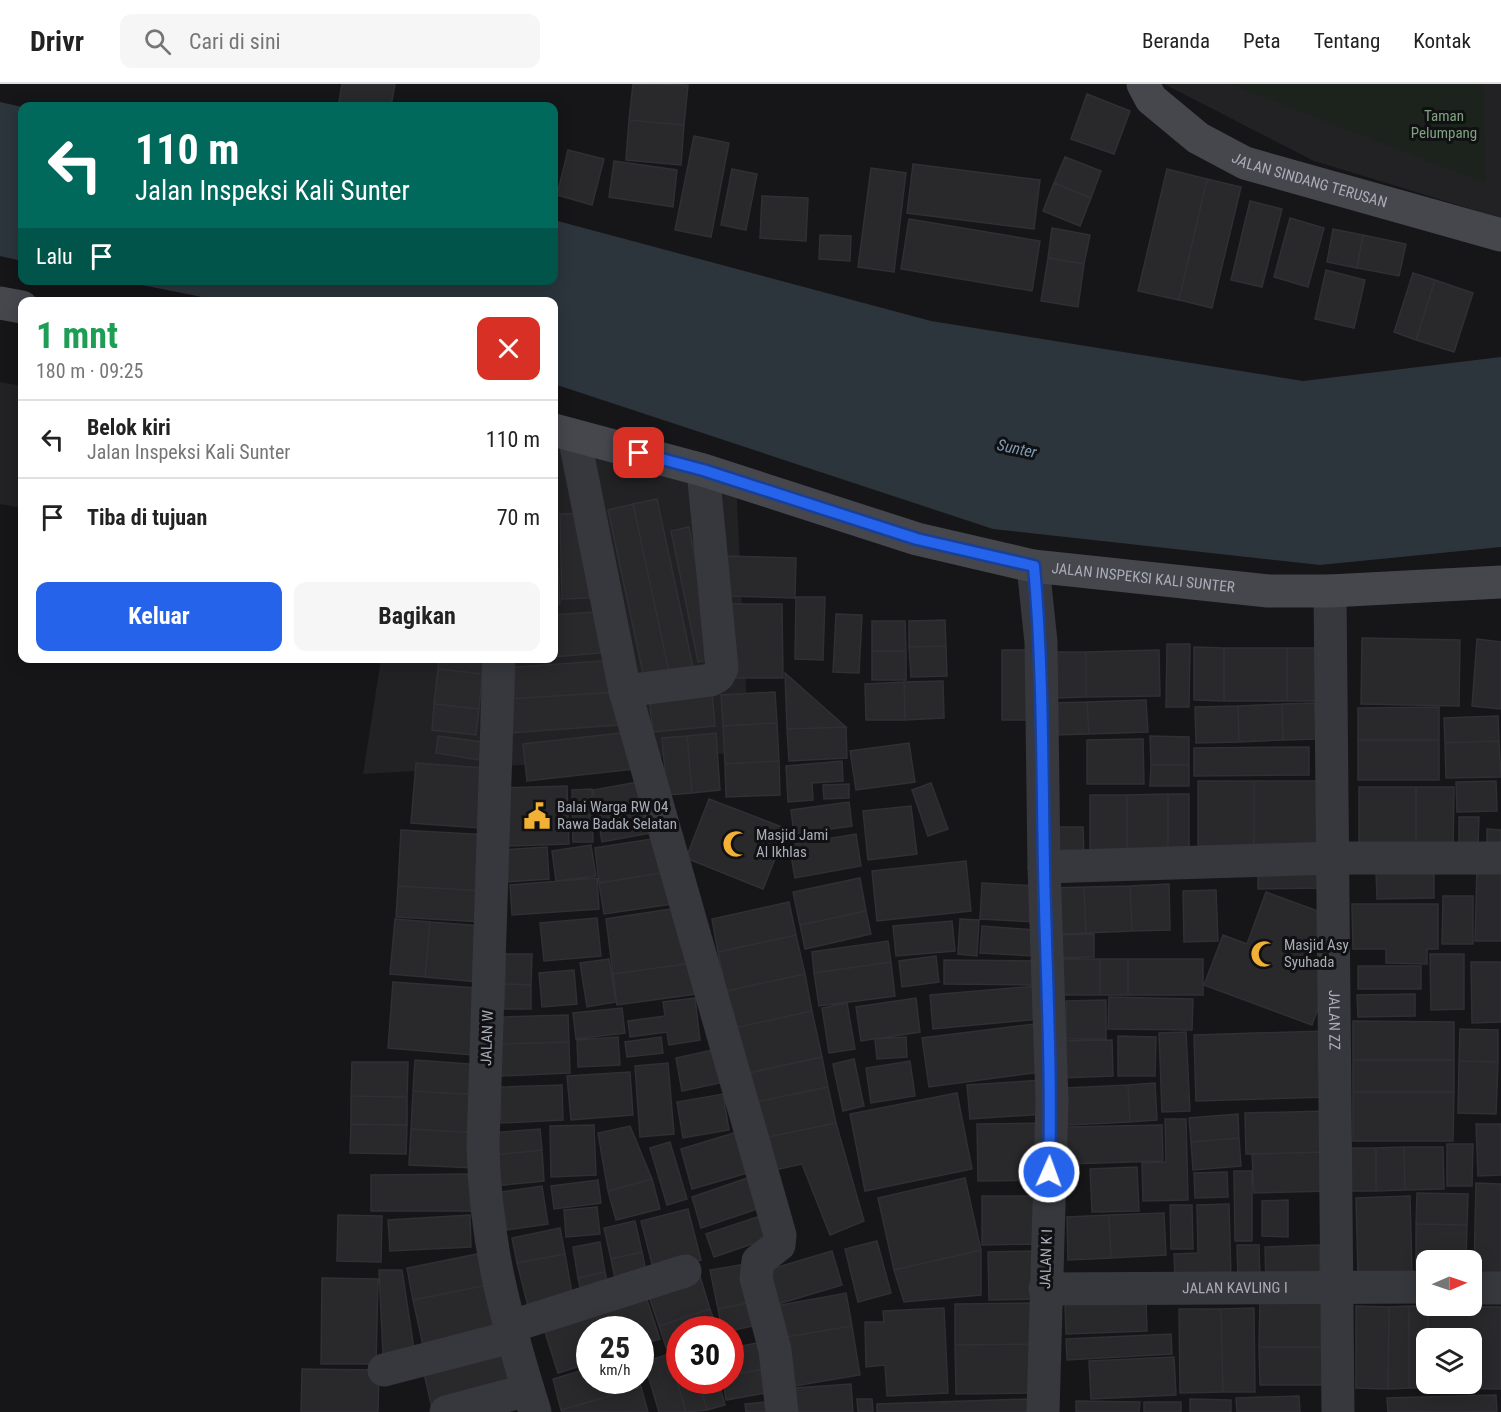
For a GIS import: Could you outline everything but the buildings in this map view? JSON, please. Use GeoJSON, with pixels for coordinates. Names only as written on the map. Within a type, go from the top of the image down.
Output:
{"type":"FeatureCollection","features":[{"type":"Feature","properties":{"kind":"street","name":"JALAN SINDANG TERUSAN"},"geometry":{"type":"LineString","coordinates":[[1143,84],[1151,99],[1198,138],[1245,163],[1501,235]]}},
{"type":"Feature","properties":{"kind":"street"},"geometry":{"type":"LineString","coordinates":[[0,303],[18,306]]}},
{"type":"Feature","properties":{"kind":"street"},"geometry":{"type":"LineString","coordinates":[[564,433],[625,691],[780,1235],[779,1245],[758,1261],[756,1278],[775,1350],[782,1412]]}},
{"type":"Feature","properties":{"kind":"street","name":"JALAN INSPEKSI KALI SUNTER"},"geometry":{"type":"LineString","coordinates":[[564,433],[703,470],[917,539],[1034,566],[1268,591],[1330,591],[1501,582]]}},
{"type":"Feature","properties":{"kind":"street"},"geometry":{"type":"LineString","coordinates":[[625,691],[711,680],[718,676],[722,668],[703,470]]}},
{"type":"Feature","properties":{"kind":"street","name":"JALAN K I"},"geometry":{"type":"LineString","coordinates":[[1034,566],[1041,642],[1044,867],[1052,1101],[1043,1412]]}},
{"type":"Feature","properties":{"kind":"street","name":"JALAN ZZ"},"geometry":{"type":"LineString","coordinates":[[1330,591],[1338,1412]]}},
{"type":"Feature","properties":{"kind":"street","name":"JALAN W"},"geometry":{"type":"LineString","coordinates":[[499,663],[483,1156],[484,1200],[493,1260],[510,1332],[531,1401]]}},
{"type":"Feature","properties":{"kind":"street"},"geometry":{"type":"LineString","coordinates":[[1044,867],[1332,858],[1501,858]]}},
{"type":"Feature","properties":{"kind":"street"},"geometry":{"type":"LineString","coordinates":[[384,1370],[510,1332],[685,1271]]}},
{"type":"Feature","properties":{"kind":"street","name":"JALAN KAVLING I"},"geometry":{"type":"LineString","coordinates":[[1045,1289],[1416,1287]]}},
{"type":"Feature","properties":{"kind":"street"},"geometry":{"type":"LineString","coordinates":[[1482,1288],[1501,1288]]}},
{"type":"Feature","properties":{"kind":"street"},"geometry":{"type":"LineString","coordinates":[[446,1412],[531,1401]]}},
{"type":"Feature","properties":{"kind":"shaded area"},"geometry":{"type":"Polygon","coordinates":[[[1164,84],[1501,84],[1501,218],[1314,161],[1164,84]]]}},
{"type":"Feature","properties":{"kind":"shaded area"},"geometry":{"type":"Polygon","coordinates":[[[0,382],[18,385],[18,507],[0,504],[0,382]]]}},
{"type":"Feature","properties":{"kind":"shaded area"},"geometry":{"type":"Polygon","coordinates":[[[558,426],[736,480],[749,752],[363,774],[380,663],[558,663],[558,426]]]}},
{"type":"Feature","properties":{"kind":"green space","name":"Taman Pelumpang"},"geometry":{"type":"Polygon","coordinates":[[[1230,84],[1484,84],[1485,183],[1230,84]]]}},
{"type":"Feature","properties":{"kind":"water"},"geometry":{"type":"Polygon","coordinates":[[[0,102],[18,106],[18,260],[0,256],[0,102]]]}},
{"type":"Feature","properties":{"kind":"water","name":"Sunter"},"geometry":{"type":"Polygon","coordinates":[[[558,221],[931,321],[1303,381],[1501,357],[1501,547],[1320,565],[993,529],[558,385],[558,297],[202,297],[142,285],[558,285],[558,221]]]}},
{"type":"Feature","properties":{"kind":"place","name":"Balai Warga RW 04 Rawa Badak Selatan"},"geometry":{"type":"Point","coordinates":[537,816]}},
{"type":"Feature","properties":{"kind":"place","name":"Masjid Jami Al Ikhlas"},"geometry":{"type":"Point","coordinates":[736,844]}},
{"type":"Feature","properties":{"kind":"place","name":"Masjid Asy Syuhada"},"geometry":{"type":"Point","coordinates":[1264,954]}},
{"type":"Feature","properties":{"kind":"route"},"geometry":{"type":"LineString","coordinates":[[639,453],[703,470],[917,539],[1034,566],[1041,642],[1044,867],[1052,1101],[1049,1172]]}}]}
